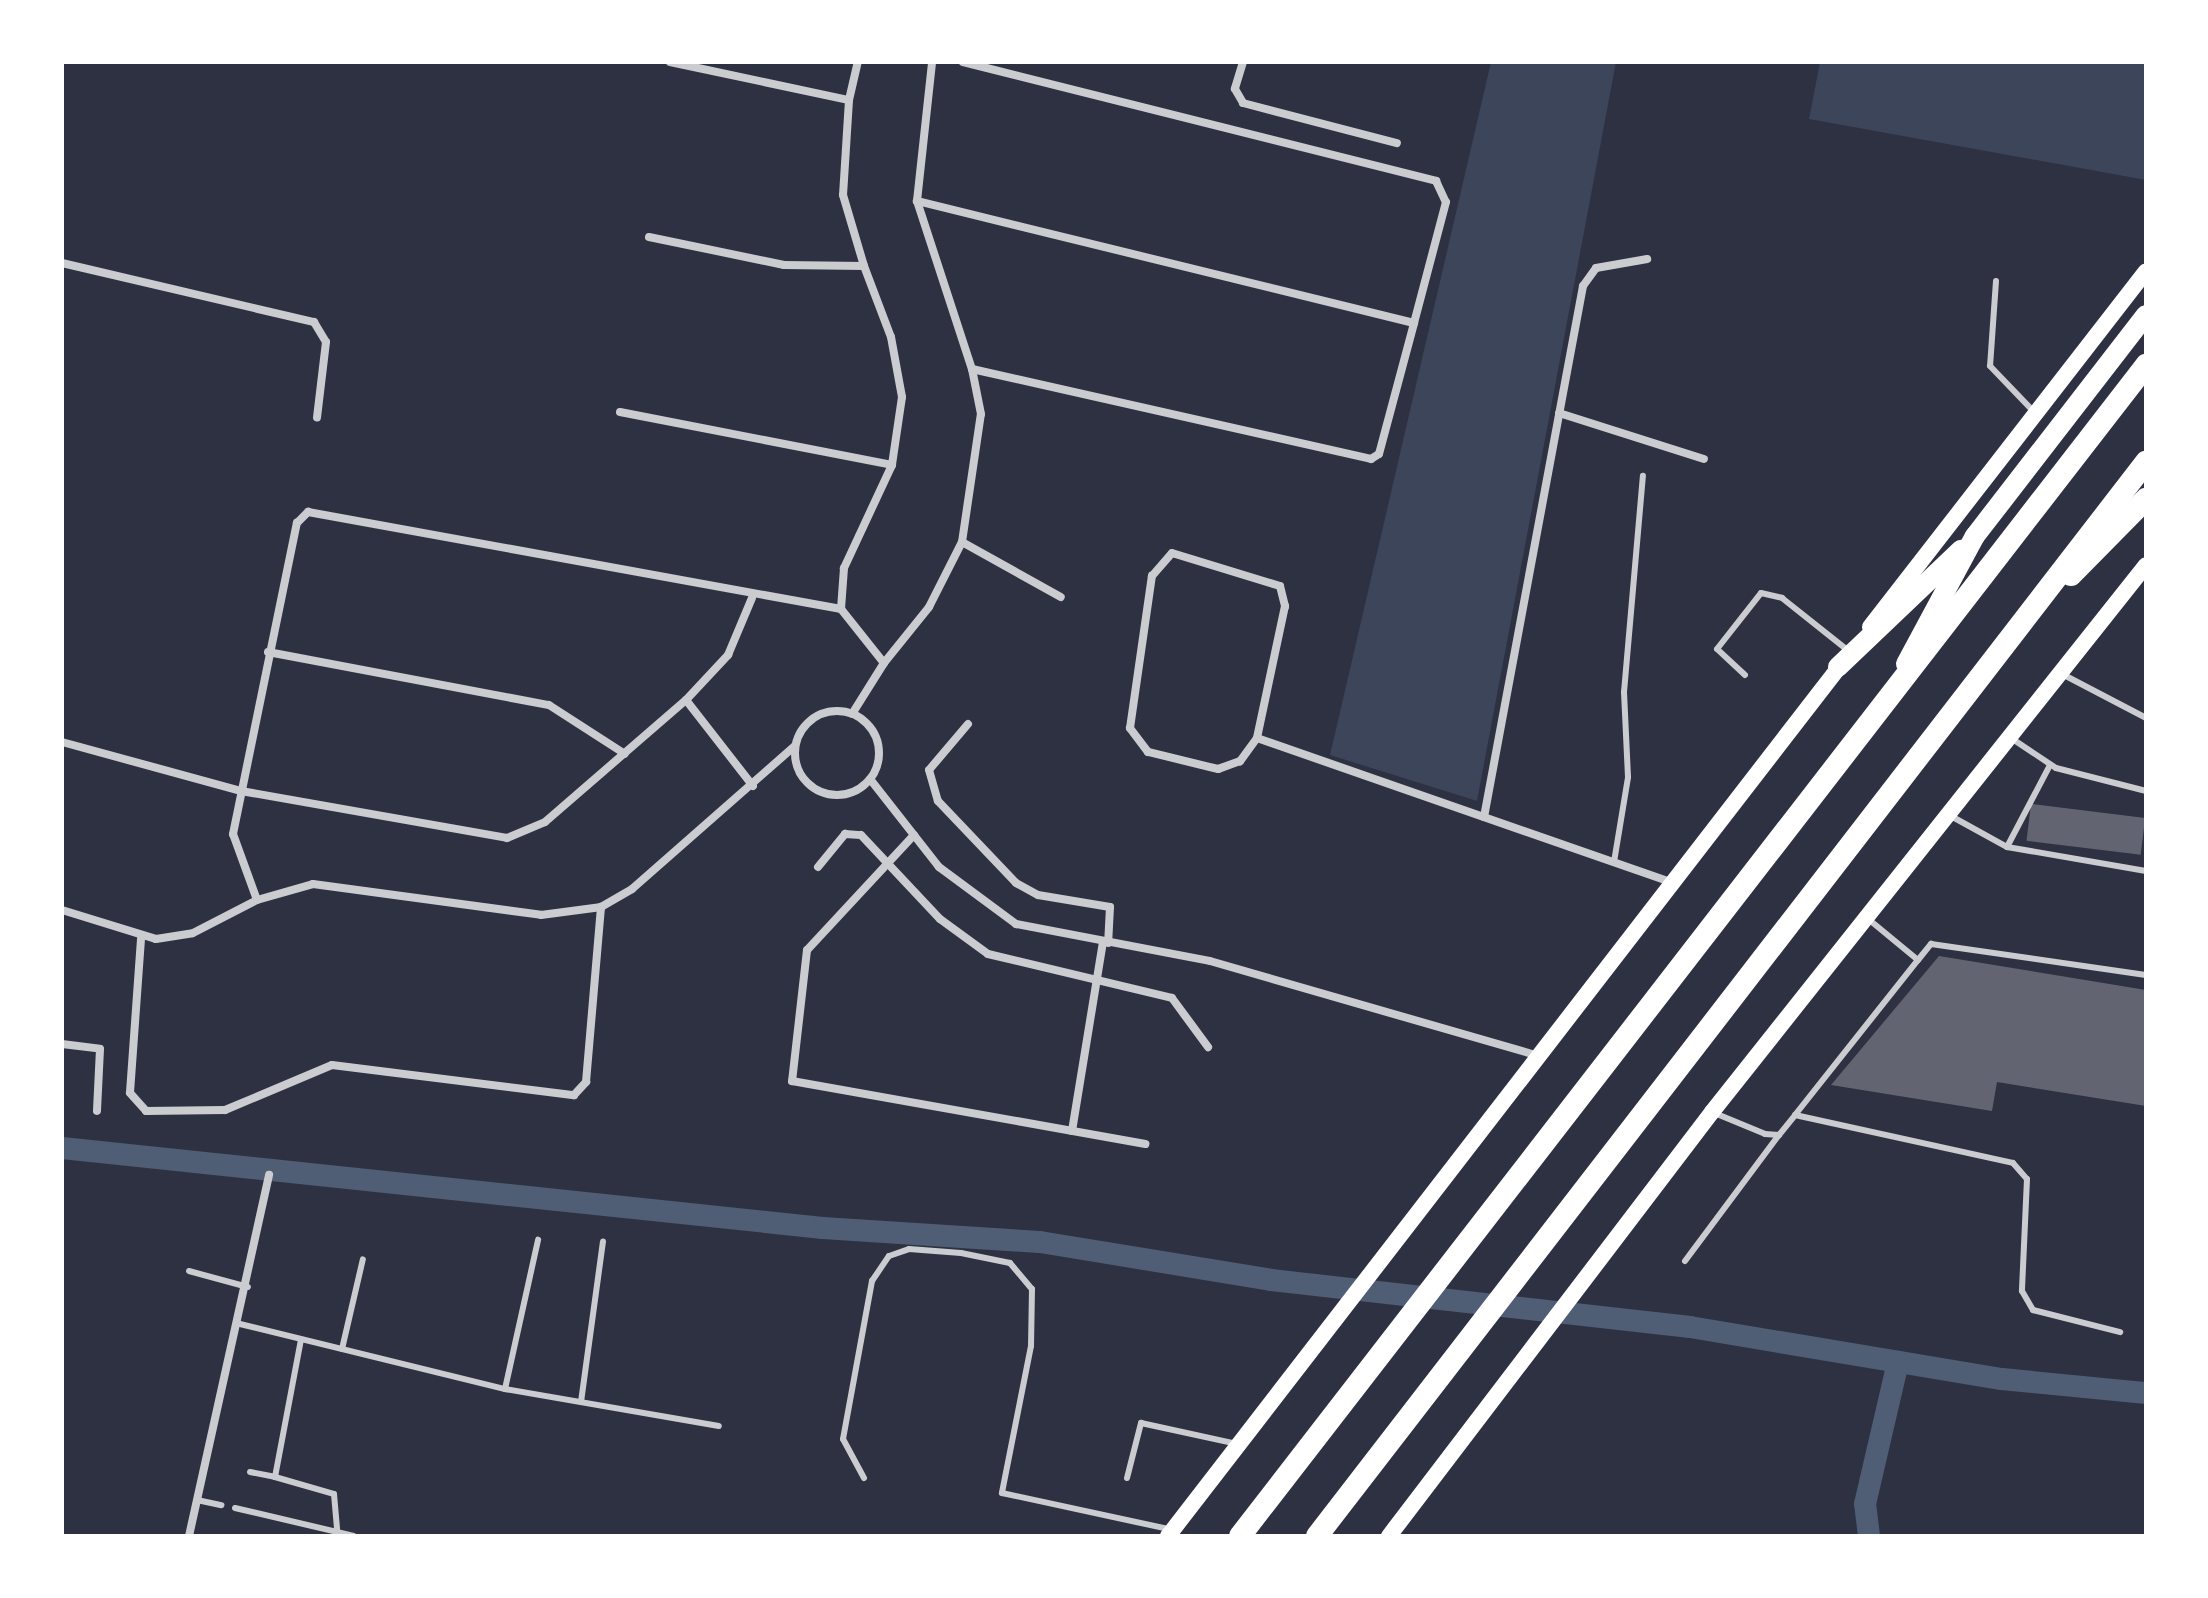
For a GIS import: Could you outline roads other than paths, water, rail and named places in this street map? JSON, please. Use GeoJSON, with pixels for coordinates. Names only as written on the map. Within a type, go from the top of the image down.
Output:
{"type":"FeatureCollection","features":[{"type":"Feature","properties":{"kind":"highway"},"geometry":{"type":"LineString","coordinates":[[1240,1536],[2146,365]]}},
{"type":"Feature","properties":{"kind":"highway"},"geometry":{"type":"LineString","coordinates":[[1317,1536],[2146,462]]}},
{"type":"Feature","properties":{"kind":"highway"},"geometry":{"type":"LineString","coordinates":[[2030,611],[2146,499]]}},
{"type":"Feature","properties":{"kind":"main road"},"geometry":{"type":"LineString","coordinates":[[1171,1533],[1535,1055],[2146,271]]}},
{"type":"Feature","properties":{"kind":"main road"},"geometry":{"type":"LineString","coordinates":[[1884,705],[1975,536],[2146,315]]}},
{"type":"Feature","properties":{"kind":"main road"},"geometry":{"type":"LineString","coordinates":[[1844,660],[1975,536]]}},
{"type":"Feature","properties":{"kind":"main road"},"geometry":{"type":"LineString","coordinates":[[1389,1536],[1629,1225],[1712,1112],[2146,565]]}},
{"type":"Feature","properties":{"kind":"street"},"geometry":{"type":"LineString","coordinates":[[670,62],[849,100]]}},
{"type":"Feature","properties":{"kind":"street"},"geometry":{"type":"LineString","coordinates":[[858,62],[849,100],[843,195],[900,370],[892,465],[844,568],[841,609],[884,663]]}},
{"type":"Feature","properties":{"kind":"street"},"geometry":{"type":"LineString","coordinates":[[852,714],[884,663],[929,607],[962,542],[981,414],[972,369],[917,201],[932,62]]}},
{"type":"Feature","properties":{"kind":"street"},"geometry":{"type":"LineString","coordinates":[[963,62],[1436,181],[1446,202],[1379,454],[1371,459],[972,369]]}},
{"type":"Feature","properties":{"kind":"street"},"geometry":{"type":"LineString","coordinates":[[1243,62],[1235,89],[1243,103],[1397,143]]}},
{"type":"Feature","properties":{"kind":"street"},"geometry":{"type":"LineString","coordinates":[[917,201],[1414,323]]}},
{"type":"Feature","properties":{"kind":"street"},"geometry":{"type":"LineString","coordinates":[[649,237],[784,265],[864,266]]}},
{"type":"Feature","properties":{"kind":"street"},"geometry":{"type":"LineString","coordinates":[[1484,817],[1559,413],[1588,276],[1606,264],[1647,259]]}},
{"type":"Feature","properties":{"kind":"street"},"geometry":{"type":"LineString","coordinates":[[62,263],[314,322],[326,342],[317,417]]}},
{"type":"Feature","properties":{"kind":"street"},"geometry":{"type":"LineString","coordinates":[[620,412],[892,465]]}},
{"type":"Feature","properties":{"kind":"street"},"geometry":{"type":"LineString","coordinates":[[1559,413],[1704,459]]}},
{"type":"Feature","properties":{"kind":"street"},"geometry":{"type":"LineString","coordinates":[[257,900],[234,848],[241,791],[297,523],[308,512],[752,598],[841,609]]}},
{"type":"Feature","properties":{"kind":"street"},"geometry":{"type":"LineString","coordinates":[[962,542],[1061,597]]}},
{"type":"Feature","properties":{"kind":"street"},"geometry":{"type":"LineString","coordinates":[[1172,553],[1280,586],[1285,606],[1257,738],[1240,761],[1218,769],[1148,752],[1130,728],[1152,576],[1172,553]]}},
{"type":"Feature","properties":{"kind":"street"},"geometry":{"type":"LineString","coordinates":[[62,742],[241,791],[507,838],[545,822],[686,700],[728,655],[752,598]]}},
{"type":"Feature","properties":{"kind":"street"},"geometry":{"type":"LineString","coordinates":[[268,652],[549,705],[625,754]]}},
{"type":"Feature","properties":{"kind":"street"},"geometry":{"type":"LineString","coordinates":[[686,700],[753,786]]}},
{"type":"Feature","properties":{"kind":"street"},"geometry":{"type":"LineString","coordinates":[[62,910],[141,939],[176,939],[257,900],[313,884],[541,915],[601,907],[753,786],[795,746],[818,716],[852,714],[876,738],[870,779],[959,885],[1016,924],[1210,961],[1535,1055]]}},
{"type":"Feature","properties":{"kind":"street"},"geometry":{"type":"LineString","coordinates":[[968,724],[929,770],[938,801],[1016,883],[1038,895],[1110,907],[1072,1131]]}},
{"type":"Feature","properties":{"kind":"street"},"geometry":{"type":"LineString","coordinates":[[1257,738],[1671,882]]}},
{"type":"Feature","properties":{"kind":"street"},"geometry":{"type":"LineString","coordinates":[[795,746],[799,772],[817,790],[846,794],[870,779]]}},
{"type":"Feature","properties":{"kind":"street"},"geometry":{"type":"LineString","coordinates":[[818,867],[853,832],[888,863],[940,919],[988,954],[1172,998],[1208,1047]]}},
{"type":"Feature","properties":{"kind":"street"},"geometry":{"type":"LineString","coordinates":[[914,835],[807,950],[792,1081],[1145,1144]]}},
{"type":"Feature","properties":{"kind":"street"},"geometry":{"type":"LineString","coordinates":[[141,939],[130,1093],[146,1111],[225,1110],[332,1065],[574,1095],[586,1082],[601,907]]}},
{"type":"Feature","properties":{"kind":"street"},"geometry":{"type":"LineString","coordinates":[[62,1044],[100,1049],[97,1111]]}},
{"type":"Feature","properties":{"kind":"street"},"geometry":{"type":"LineString","coordinates":[[189,1536],[240,1324],[269,1175]]}},
{"type":"Feature","properties":{"kind":"lane"},"geometry":{"type":"LineString","coordinates":[[1996,281],[1990,366],[2035,413]]}},
{"type":"Feature","properties":{"kind":"lane"},"geometry":{"type":"LineString","coordinates":[[1614,862],[1628,777],[1624,692],[1643,476]]}},
{"type":"Feature","properties":{"kind":"lane"},"geometry":{"type":"LineString","coordinates":[[1745,675],[1717,649],[1761,593],[1782,598],[1844,660]]}},
{"type":"Feature","properties":{"kind":"lane"},"geometry":{"type":"LineString","coordinates":[[2062,674],[2146,718]]}},
{"type":"Feature","properties":{"kind":"lane"},"geometry":{"type":"LineString","coordinates":[[2011,738],[2050,765],[2146,791]]}},
{"type":"Feature","properties":{"kind":"lane"},"geometry":{"type":"LineString","coordinates":[[2007,847],[2050,765]]}},
{"type":"Feature","properties":{"kind":"lane"},"geometry":{"type":"LineString","coordinates":[[1949,815],[2007,847],[2146,871]]}},
{"type":"Feature","properties":{"kind":"lane"},"geometry":{"type":"LineString","coordinates":[[1867,918],[1918,960]]}},
{"type":"Feature","properties":{"kind":"lane"},"geometry":{"type":"LineString","coordinates":[[1685,1261],[1779,1135],[1931,944],[2146,975]]}},
{"type":"Feature","properties":{"kind":"lane"},"geometry":{"type":"LineString","coordinates":[[1712,1112],[1779,1135]]}},
{"type":"Feature","properties":{"kind":"lane"},"geometry":{"type":"LineString","coordinates":[[1795,1115],[2019,1166],[2027,1179],[2022,1291],[2033,1310],[2120,1332]]}},
{"type":"Feature","properties":{"kind":"lane"},"geometry":{"type":"LineString","coordinates":[[505,1389],[538,1240]]}},
{"type":"Feature","properties":{"kind":"lane"},"geometry":{"type":"LineString","coordinates":[[581,1402],[603,1241]]}},
{"type":"Feature","properties":{"kind":"lane"},"geometry":{"type":"LineString","coordinates":[[864,1478],[843,1439],[872,1281],[889,1256],[909,1249],[961,1253],[1010,1263],[1032,1289],[1031,1346],[1002,1493],[1171,1533]]}},
{"type":"Feature","properties":{"kind":"lane"},"geometry":{"type":"LineString","coordinates":[[342,1349],[363,1259]]}},
{"type":"Feature","properties":{"kind":"lane"},"geometry":{"type":"LineString","coordinates":[[189,1271],[248,1287]]}},
{"type":"Feature","properties":{"kind":"lane"},"geometry":{"type":"LineString","coordinates":[[240,1324],[505,1389],[719,1426]]}},
{"type":"Feature","properties":{"kind":"lane"},"geometry":{"type":"LineString","coordinates":[[275,1477],[301,1339]]}},
{"type":"Feature","properties":{"kind":"lane"},"geometry":{"type":"LineString","coordinates":[[1127,1478],[1141,1423],[1240,1445]]}},
{"type":"Feature","properties":{"kind":"lane"},"geometry":{"type":"LineString","coordinates":[[250,1472],[334,1494],[337,1529]]}},
{"type":"Feature","properties":{"kind":"lane"},"geometry":{"type":"LineString","coordinates":[[197,1500],[221,1505]]}},
{"type":"Feature","properties":{"kind":"lane"},"geometry":{"type":"LineString","coordinates":[[235,1508],[337,1529],[354,1536]]}},
{"type":"Feature","properties":{"kind":"waterway"},"geometry":{"type":"LineString","coordinates":[[62,1148],[823,1228],[1040,1242],[1271,1280],[1690,1327],[2002,1379],[2146,1393]]}},
{"type":"Feature","properties":{"kind":"waterway"},"geometry":{"type":"LineString","coordinates":[[1869,1536],[1865,1504],[1898,1362]]}}]}
